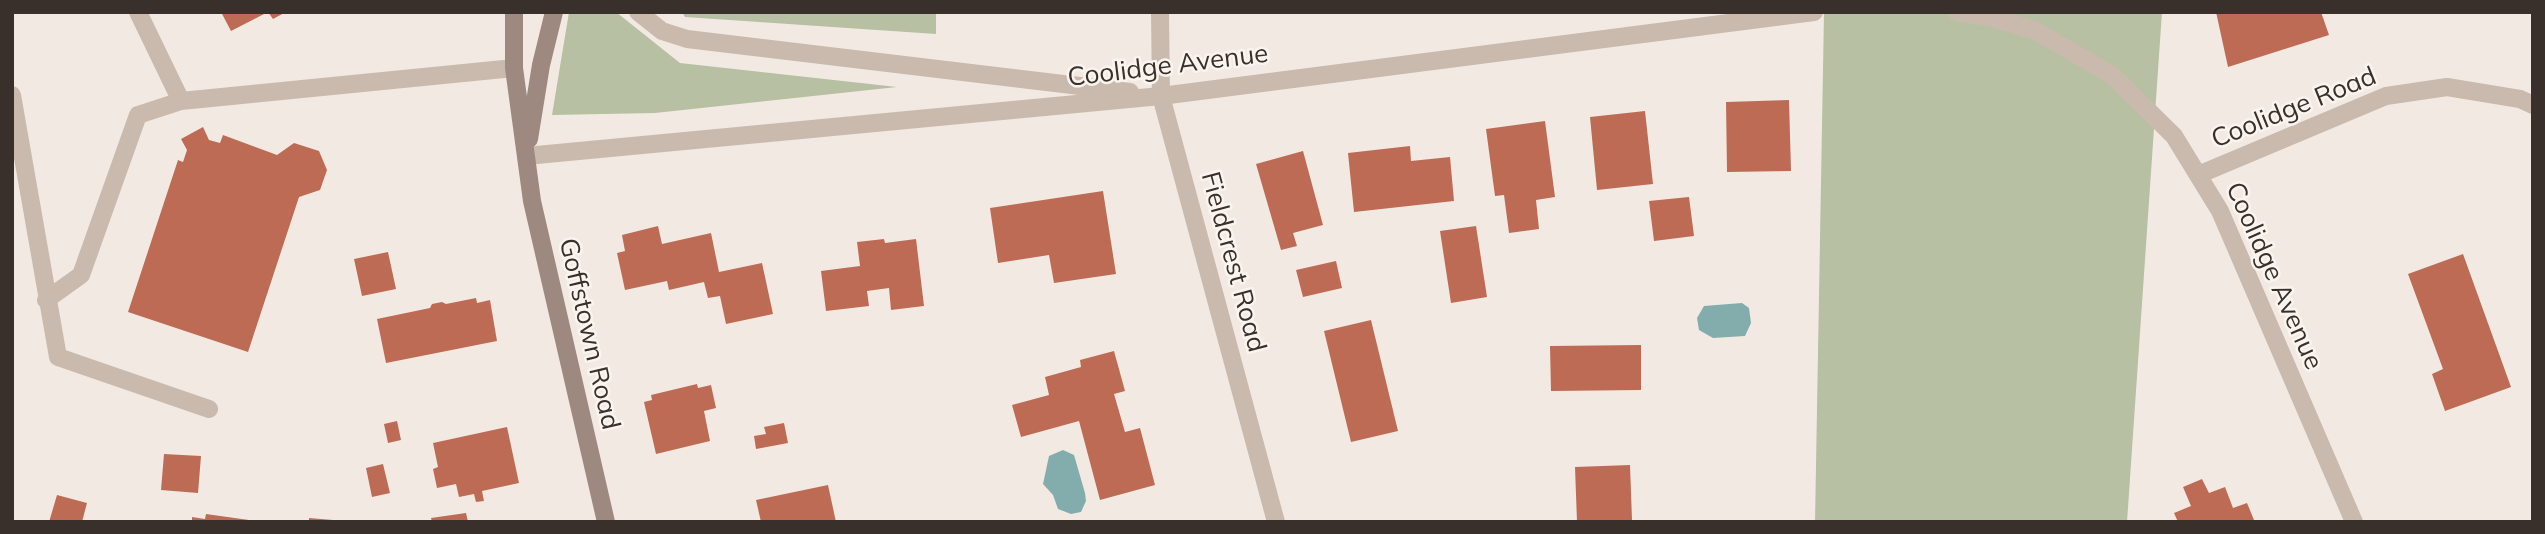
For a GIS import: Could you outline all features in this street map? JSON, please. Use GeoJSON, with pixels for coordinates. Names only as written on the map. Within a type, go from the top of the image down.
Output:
{"type":"FeatureCollection","features":[{"type":"Feature","properties":{"kind":"main road","name":"Goffstown Road"},"geometry":{"type":"LineString","coordinates":[[514,12],[514,68],[544,260],[606,522]]}},
{"type":"Feature","properties":{"kind":"main road","name":"Goffstown Road"},"geometry":{"type":"LineString","coordinates":[[526,156],[541,65],[554,12]]}},
{"type":"Feature","properties":{"kind":"street"},"geometry":{"type":"LineString","coordinates":[[138,12],[181,100]]}},
{"type":"Feature","properties":{"kind":"street"},"geometry":{"type":"LineString","coordinates":[[638,12],[662,31],[687,40],[958,69],[1161,96]]}},
{"type":"Feature","properties":{"kind":"street","name":"Fieldcrest Road"},"geometry":{"type":"LineString","coordinates":[[1160,12],[1161,96],[1276,522]]}},
{"type":"Feature","properties":{"kind":"street","name":"Coolidge Avenue"},"geometry":{"type":"LineString","coordinates":[[526,156],[1161,96],[1814,12]]}},
{"type":"Feature","properties":{"kind":"street","name":"Coolidge Avenue"},"geometry":{"type":"LineString","coordinates":[[1957,12],[1989,17],[2034,30],[2112,75],[2174,136],[2220,211],[2354,522]]}},
{"type":"Feature","properties":{"kind":"street"},"geometry":{"type":"LineString","coordinates":[[46,300],[81,275],[138,115],[181,100],[514,68]]}},
{"type":"Feature","properties":{"kind":"street","name":"Coolidge Road"},"geometry":{"type":"LineString","coordinates":[[2198,175],[2386,96],[2447,87],[2520,99],[2533,105]]}},
{"type":"Feature","properties":{"kind":"street"},"geometry":{"type":"LineString","coordinates":[[12,95],[58,357],[209,409]]}},
{"type":"Feature","properties":{"kind":"green space"},"geometry":{"type":"Polygon","coordinates":[[[569,12],[616,12],[680,63],[897,87],[655,113],[552,115],[569,12]]]}},
{"type":"Feature","properties":{"kind":"green space"},"geometry":{"type":"Polygon","coordinates":[[[682,12],[936,12],[936,34],[685,17],[682,12]]]}},
{"type":"Feature","properties":{"kind":"green space"},"geometry":{"type":"Polygon","coordinates":[[[1824,12],[2162,12],[2127,522],[1815,522],[1824,12]]]}},
{"type":"Feature","properties":{"kind":"water"},"geometry":{"type":"Polygon","coordinates":[[[1742,303],[1749,308],[1751,323],[1745,336],[1713,338],[1699,330],[1697,318],[1704,306],[1742,303]]]}},
{"type":"Feature","properties":{"kind":"water"},"geometry":{"type":"Polygon","coordinates":[[[1063,450],[1074,455],[1086,501],[1081,512],[1071,514],[1058,509],[1053,495],[1043,484],[1049,456],[1063,450]]]}},
{"type":"Feature","properties":{"kind":"building"},"geometry":{"type":"Polygon","coordinates":[[[221,12],[268,12],[231,31],[221,12]]]}},
{"type":"Feature","properties":{"kind":"building"},"geometry":{"type":"Polygon","coordinates":[[[268,12],[286,12],[273,19],[268,12]]]}},
{"type":"Feature","properties":{"kind":"building"},"geometry":{"type":"Polygon","coordinates":[[[2216,12],[2321,12],[2329,35],[2228,67],[2216,12]]]}},
{"type":"Feature","properties":{"kind":"building"},"geometry":{"type":"Polygon","coordinates":[[[1789,100],[1791,171],[1727,172],[1726,102],[1789,100]]]}},
{"type":"Feature","properties":{"kind":"building"},"geometry":{"type":"Polygon","coordinates":[[[1645,111],[1653,184],[1597,190],[1590,117],[1645,111]]]}},
{"type":"Feature","properties":{"kind":"building"},"geometry":{"type":"Polygon","coordinates":[[[1545,121],[1555,197],[1536,200],[1539,229],[1509,233],[1504,195],[1495,196],[1486,129],[1545,121]]]}},
{"type":"Feature","properties":{"kind":"building"},"geometry":{"type":"Polygon","coordinates":[[[203,127],[209,140],[220,143],[223,135],[277,155],[294,143],[319,151],[327,170],[320,190],[299,197],[248,352],[128,312],[178,160],[183,162],[187,150],[181,139],[203,127]]]}},
{"type":"Feature","properties":{"kind":"building"},"geometry":{"type":"Polygon","coordinates":[[[1410,146],[1411,161],[1450,157],[1454,201],[1354,212],[1348,153],[1410,146]]]}},
{"type":"Feature","properties":{"kind":"building"},"geometry":{"type":"Polygon","coordinates":[[[1303,151],[1323,225],[1293,233],[1297,246],[1281,250],[1256,164],[1303,151]]]}},
{"type":"Feature","properties":{"kind":"building"},"geometry":{"type":"Polygon","coordinates":[[[1103,191],[1116,274],[1054,283],[1049,255],[998,263],[990,208],[1103,191]]]}},
{"type":"Feature","properties":{"kind":"building"},"geometry":{"type":"Polygon","coordinates":[[[1689,197],[1694,236],[1654,241],[1649,201],[1689,197]]]}},
{"type":"Feature","properties":{"kind":"building"},"geometry":{"type":"Polygon","coordinates":[[[658,226],[662,244],[711,233],[719,272],[762,263],[773,314],[726,324],[720,296],[708,298],[704,282],[669,290],[667,281],[625,290],[617,253],[625,251],[622,235],[658,226]]]}},
{"type":"Feature","properties":{"kind":"building"},"geometry":{"type":"Polygon","coordinates":[[[1476,226],[1487,297],[1451,303],[1440,231],[1476,226]]]}},
{"type":"Feature","properties":{"kind":"building"},"geometry":{"type":"Polygon","coordinates":[[[884,239],[885,243],[916,239],[924,306],[891,310],[889,288],[867,291],[869,306],[826,311],[821,271],[860,266],[857,242],[884,239]]]}},
{"type":"Feature","properties":{"kind":"building"},"geometry":{"type":"Polygon","coordinates":[[[388,252],[396,289],[362,296],[354,259],[388,252]]]}},
{"type":"Feature","properties":{"kind":"building"},"geometry":{"type":"Polygon","coordinates":[[[2463,254],[2511,387],[2445,411],[2432,374],[2443,369],[2408,274],[2463,254]]]}},
{"type":"Feature","properties":{"kind":"building"},"geometry":{"type":"Polygon","coordinates":[[[1336,261],[1342,288],[1303,297],[1296,270],[1336,261]]]}},
{"type":"Feature","properties":{"kind":"building"},"geometry":{"type":"Polygon","coordinates":[[[476,298],[477,303],[490,300],[497,341],[386,363],[377,319],[430,308],[432,304],[476,298]]]}},
{"type":"Feature","properties":{"kind":"building"},"geometry":{"type":"Polygon","coordinates":[[[1371,320],[1398,431],[1351,442],[1324,331],[1371,320]]]}},
{"type":"Feature","properties":{"kind":"building"},"geometry":{"type":"Polygon","coordinates":[[[1641,345],[1641,390],[1551,391],[1550,346],[1641,345]]]}},
{"type":"Feature","properties":{"kind":"building"},"geometry":{"type":"Polygon","coordinates":[[[1114,351],[1125,391],[1114,394],[1125,432],[1140,428],[1155,485],[1100,500],[1079,421],[1021,437],[1012,405],[1049,395],[1045,377],[1081,367],[1080,360],[1114,351]]]}},
{"type":"Feature","properties":{"kind":"building"},"geometry":{"type":"Polygon","coordinates":[[[697,384],[698,388],[711,385],[716,408],[704,411],[710,441],[656,454],[644,402],[652,400],[651,395],[697,384]]]}},
{"type":"Feature","properties":{"kind":"building"},"geometry":{"type":"Polygon","coordinates":[[[397,421],[401,440],[388,443],[384,424],[397,421]]]}},
{"type":"Feature","properties":{"kind":"building"},"geometry":{"type":"Polygon","coordinates":[[[784,423],[788,443],[756,449],[754,436],[766,434],[764,427],[784,423]]]}},
{"type":"Feature","properties":{"kind":"building"},"geometry":{"type":"Polygon","coordinates":[[[507,427],[519,483],[482,491],[484,501],[476,502],[474,494],[459,497],[456,484],[437,488],[433,469],[438,467],[433,443],[507,427]]]}},
{"type":"Feature","properties":{"kind":"building"},"geometry":{"type":"Polygon","coordinates":[[[164,454],[201,456],[198,493],[161,490],[164,454]]]}},
{"type":"Feature","properties":{"kind":"building"},"geometry":{"type":"Polygon","coordinates":[[[383,464],[390,493],[372,497],[366,468],[383,464]]]}},
{"type":"Feature","properties":{"kind":"building"},"geometry":{"type":"Polygon","coordinates":[[[1630,465],[1632,520],[1577,522],[1575,467],[1630,465]]]}},
{"type":"Feature","properties":{"kind":"building"},"geometry":{"type":"Polygon","coordinates":[[[2202,479],[2209,493],[2225,487],[2233,508],[2247,503],[2254,520],[2178,522],[2174,513],[2191,506],[2183,487],[2202,479]]]}},
{"type":"Feature","properties":{"kind":"building"},"geometry":{"type":"Polygon","coordinates":[[[828,485],[836,522],[761,522],[756,500],[828,485]]]}},
{"type":"Feature","properties":{"kind":"building"},"geometry":{"type":"Polygon","coordinates":[[[57,495],[87,503],[82,522],[49,522],[57,495]]]}},
{"type":"Feature","properties":{"kind":"building"},"geometry":{"type":"Polygon","coordinates":[[[466,513],[468,522],[432,522],[431,518],[466,513]]]}},
{"type":"Feature","properties":{"kind":"building"},"geometry":{"type":"Polygon","coordinates":[[[206,514],[249,522],[192,522],[192,517],[205,519],[206,514]]]}},
{"type":"Feature","properties":{"kind":"building"},"geometry":{"type":"Polygon","coordinates":[[[309,518],[333,520],[333,522],[309,522],[309,518]]]}}]}
